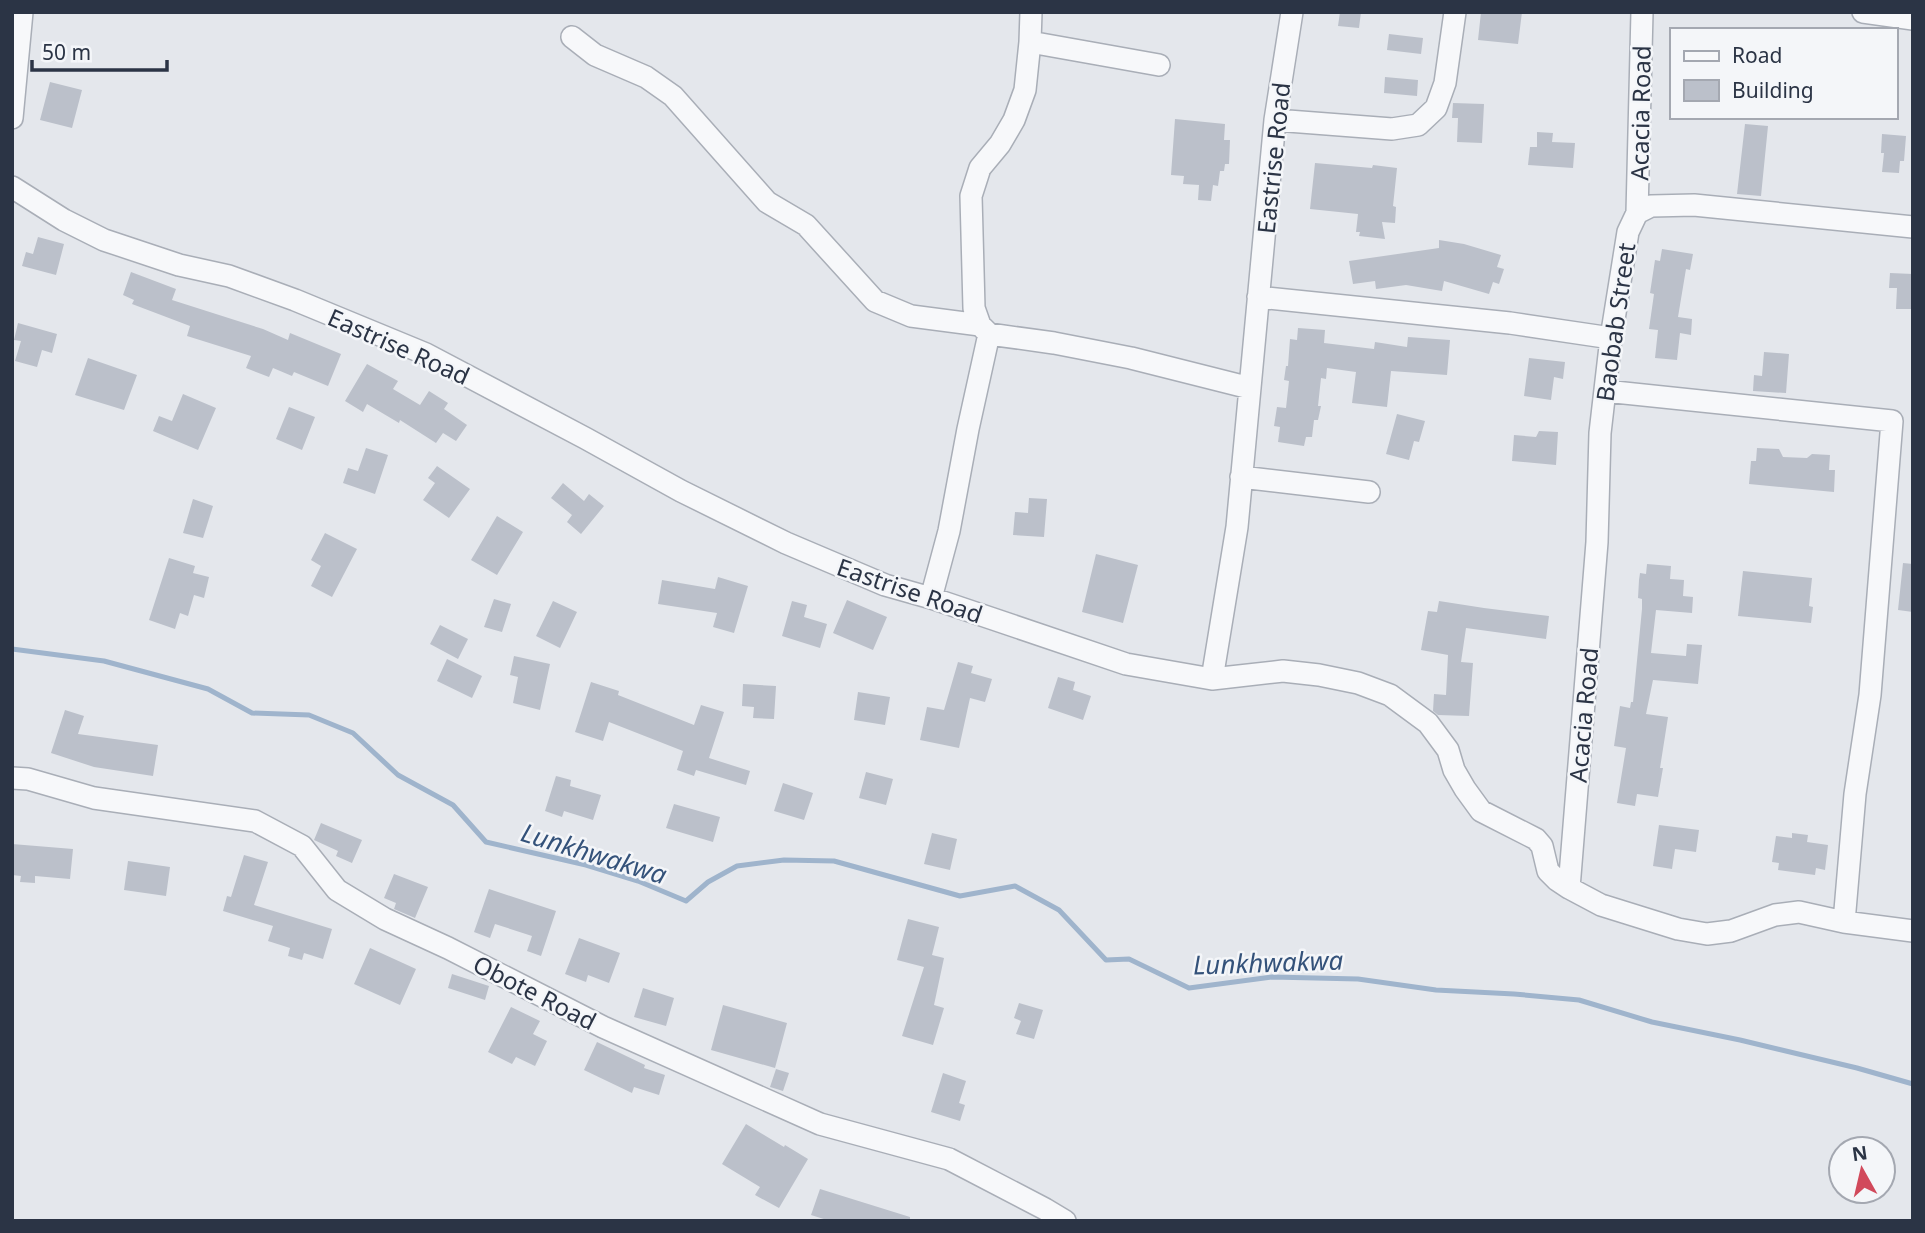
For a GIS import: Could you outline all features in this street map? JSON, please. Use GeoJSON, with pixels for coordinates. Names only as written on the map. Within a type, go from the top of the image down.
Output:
{"type":"FeatureCollection","features":[{"type":"Feature","properties":{"kind":"street"},"geometry":{"type":"LineString","coordinates":[[12,118],[22,12]]}},
{"type":"Feature","properties":{"kind":"street"},"geometry":{"type":"LineString","coordinates":[[931,598],[949,531],[985,330],[974,308],[971,196],[980,168],[1000,144],[1014,120],[1025,90],[1031,12]]}},
{"type":"Feature","properties":{"kind":"street","name":"Eastrise Road"},"geometry":{"type":"LineString","coordinates":[[12,187],[64,220],[104,240],[179,265],[229,276],[426,354],[681,491],[786,543],[886,585],[1126,664],[1212,679],[1237,527],[1275,120],[1292,12]]}},
{"type":"Feature","properties":{"kind":"street"},"geometry":{"type":"LineString","coordinates":[[1275,120],[1392,129],[1418,125],[1436,108],[1445,83],[1455,12]]}},
{"type":"Feature","properties":{"kind":"street","name":"Acacia Road"},"geometry":{"type":"LineString","coordinates":[[1637,213],[1642,12]]}},
{"type":"Feature","properties":{"kind":"street"},"geometry":{"type":"LineString","coordinates":[[1863,12],[1913,19]]}},
{"type":"Feature","properties":{"kind":"street"},"geometry":{"type":"LineString","coordinates":[[572,37],[595,55],[646,77],[673,96],[766,202],[807,225],[875,301],[911,316],[1131,358],[1250,388]]}},
{"type":"Feature","properties":{"kind":"street"},"geometry":{"type":"LineString","coordinates":[[1030,42],[1160,65]]}},
{"type":"Feature","properties":{"kind":"street","name":"Baobab Street"},"geometry":{"type":"LineString","coordinates":[[1597,542],[1600,433],[1611,338],[1628,232],[1637,213],[1651,206],[1694,205],[1913,228]]}},
{"type":"Feature","properties":{"kind":"street"},"geometry":{"type":"LineString","coordinates":[[1258,298],[1510,323],[1611,338]]}},
{"type":"Feature","properties":{"kind":"street"},"geometry":{"type":"LineString","coordinates":[[1605,391],[1902,422],[1870,695],[1855,794],[1844,922]]}},
{"type":"Feature","properties":{"kind":"street"},"geometry":{"type":"LineString","coordinates":[[1241,477],[1369,492]]}},
{"type":"Feature","properties":{"kind":"street","name":"Acacia Road"},"geometry":{"type":"LineString","coordinates":[[1569,888],[1597,542]]}},
{"type":"Feature","properties":{"kind":"street"},"geometry":{"type":"LineString","coordinates":[[1212,679],[1283,671],[1357,683],[1390,695],[1428,723],[1448,750],[1454,770],[1481,811],[1536,839],[1542,846],[1548,871],[1569,888],[1601,905],[1678,929],[1707,934],[1731,931],[1775,915],[1799,912],[1844,922],[1913,931]]}},
{"type":"Feature","properties":{"kind":"street","name":"Obote Road"},"geometry":{"type":"LineString","coordinates":[[12,778],[27,779],[94,798],[255,821],[302,846],[337,890],[385,919],[603,1027],[820,1124],[949,1159],[1065,1221]]}},
{"type":"Feature","properties":{"kind":"building"},"geometry":{"type":"Polygon","coordinates":[[[1340,12],[1361,12],[1359,28],[1338,26],[1340,12]]]}},
{"type":"Feature","properties":{"kind":"building"},"geometry":{"type":"Polygon","coordinates":[[[1481,12],[1522,12],[1518,44],[1478,40],[1481,12]]]}},
{"type":"Feature","properties":{"kind":"building"},"geometry":{"type":"Polygon","coordinates":[[[1389,34],[1423,38],[1421,54],[1387,50],[1389,34]]]}},
{"type":"Feature","properties":{"kind":"building"},"geometry":{"type":"Polygon","coordinates":[[[1385,77],[1418,80],[1417,96],[1384,93],[1385,77]]]}},
{"type":"Feature","properties":{"kind":"building"},"geometry":{"type":"Polygon","coordinates":[[[50,82],[82,90],[72,128],[40,120],[50,82]]]}},
{"type":"Feature","properties":{"kind":"building"},"geometry":{"type":"Polygon","coordinates":[[[1453,103],[1484,104],[1482,143],[1457,142],[1458,118],[1452,118],[1453,103]]]}},
{"type":"Feature","properties":{"kind":"building"},"geometry":{"type":"Polygon","coordinates":[[[1175,119],[1225,124],[1224,140],[1230,140],[1229,164],[1225,164],[1224,171],[1220,171],[1218,186],[1213,185],[1211,201],[1198,200],[1199,185],[1183,184],[1184,176],[1171,175],[1175,119]]]}},
{"type":"Feature","properties":{"kind":"building"},"geometry":{"type":"Polygon","coordinates":[[[1745,124],[1768,126],[1761,196],[1737,194],[1745,124]]]}},
{"type":"Feature","properties":{"kind":"building"},"geometry":{"type":"Polygon","coordinates":[[[1537,132],[1553,133],[1552,142],[1575,143],[1573,168],[1528,165],[1530,147],[1537,147],[1537,132]]]}},
{"type":"Feature","properties":{"kind":"building"},"geometry":{"type":"Polygon","coordinates":[[[1882,134],[1906,136],[1904,161],[1900,161],[1899,173],[1882,172],[1882,134]]]}},
{"type":"Feature","properties":{"kind":"building"},"geometry":{"type":"Polygon","coordinates":[[[1315,163],[1397,168],[1393,206],[1396,207],[1395,223],[1382,222],[1385,239],[1359,236],[1360,232],[1356,232],[1358,214],[1310,209],[1315,163]]]}},
{"type":"Feature","properties":{"kind":"building"},"geometry":{"type":"Polygon","coordinates":[[[38,237],[64,244],[56,275],[22,266],[26,252],[33,254],[38,237]]]}},
{"type":"Feature","properties":{"kind":"building"},"geometry":{"type":"Polygon","coordinates":[[[1439,240],[1501,255],[1497,267],[1504,269],[1499,284],[1493,282],[1489,294],[1444,281],[1442,291],[1406,285],[1376,289],[1375,281],[1353,284],[1349,261],[1439,248],[1439,240]]]}},
{"type":"Feature","properties":{"kind":"building"},"geometry":{"type":"Polygon","coordinates":[[[1662,249],[1693,254],[1690,270],[1686,269],[1678,317],[1692,319],[1691,335],[1680,333],[1677,360],[1655,358],[1658,330],[1649,329],[1654,294],[1650,293],[1655,260],[1660,261],[1662,249]]]}},
{"type":"Feature","properties":{"kind":"building"},"geometry":{"type":"Polygon","coordinates":[[[131,272],[176,289],[172,300],[263,329],[288,340],[290,333],[341,354],[328,386],[294,372],[292,376],[273,368],[269,377],[246,368],[251,356],[187,336],[190,326],[132,304],[134,300],[123,295],[131,272]]]}},
{"type":"Feature","properties":{"kind":"building"},"geometry":{"type":"Polygon","coordinates":[[[1890,273],[1913,274],[1913,309],[1896,309],[1897,288],[1889,288],[1890,273]]]}},
{"type":"Feature","properties":{"kind":"building"},"geometry":{"type":"Polygon","coordinates":[[[18,323],[57,334],[52,353],[42,350],[37,367],[15,361],[21,341],[14,340],[18,323]]]}},
{"type":"Feature","properties":{"kind":"building"},"geometry":{"type":"Polygon","coordinates":[[[1298,328],[1325,330],[1324,343],[1374,349],[1375,342],[1407,347],[1408,337],[1450,340],[1447,375],[1391,371],[1387,407],[1352,403],[1356,372],[1327,368],[1326,379],[1321,378],[1318,406],[1321,406],[1318,420],[1314,420],[1312,437],[1306,437],[1304,446],[1278,442],[1280,427],[1274,426],[1277,407],[1286,408],[1289,381],[1284,380],[1290,339],[1297,340],[1298,328]]]}},
{"type":"Feature","properties":{"kind":"building"},"geometry":{"type":"Polygon","coordinates":[[[1764,352],[1789,354],[1786,393],[1753,391],[1754,375],[1762,376],[1764,352]]]}},
{"type":"Feature","properties":{"kind":"building"},"geometry":{"type":"Polygon","coordinates":[[[88,358],[137,375],[124,410],[75,395],[88,358]]]}},
{"type":"Feature","properties":{"kind":"building"},"geometry":{"type":"Polygon","coordinates":[[[1529,358],[1565,362],[1563,379],[1554,377],[1551,400],[1524,396],[1529,358]]]}},
{"type":"Feature","properties":{"kind":"building"},"geometry":{"type":"Polygon","coordinates":[[[367,364],[398,381],[393,389],[420,405],[429,391],[448,403],[444,409],[467,425],[456,441],[443,433],[436,443],[400,420],[399,423],[367,404],[363,412],[345,401],[367,364]]]}},
{"type":"Feature","properties":{"kind":"building"},"geometry":{"type":"Polygon","coordinates":[[[183,394],[216,408],[198,450],[153,431],[159,416],[172,421],[183,394]]]}},
{"type":"Feature","properties":{"kind":"building"},"geometry":{"type":"Polygon","coordinates":[[[289,407],[315,417],[302,450],[276,439],[289,407]]]}},
{"type":"Feature","properties":{"kind":"building"},"geometry":{"type":"Polygon","coordinates":[[[1397,414],[1425,421],[1419,442],[1414,441],[1409,460],[1386,454],[1397,414]]]}},
{"type":"Feature","properties":{"kind":"building"},"geometry":{"type":"Polygon","coordinates":[[[1539,431],[1558,432],[1556,465],[1512,461],[1514,435],[1536,437],[1539,431]]]}},
{"type":"Feature","properties":{"kind":"building"},"geometry":{"type":"Polygon","coordinates":[[[366,448],[388,455],[375,494],[343,483],[348,468],[358,471],[366,448]]]}},
{"type":"Feature","properties":{"kind":"building"},"geometry":{"type":"Polygon","coordinates":[[[1757,448],[1779,449],[1783,457],[1830,455],[1829,470],[1835,470],[1834,492],[1749,484],[1751,461],[1756,461],[1757,448]]]}},
{"type":"Feature","properties":{"kind":"building"},"geometry":{"type":"Polygon","coordinates":[[[437,466],[470,489],[449,518],[423,500],[435,483],[428,478],[437,466]]]}},
{"type":"Feature","properties":{"kind":"building"},"geometry":{"type":"Polygon","coordinates":[[[563,483],[584,501],[589,494],[604,506],[581,534],[567,522],[572,515],[551,498],[563,483]]]}},
{"type":"Feature","properties":{"kind":"building"},"geometry":{"type":"Polygon","coordinates":[[[1029,498],[1047,499],[1044,537],[1013,535],[1015,512],[1028,513],[1029,498]]]}},
{"type":"Feature","properties":{"kind":"building"},"geometry":{"type":"Polygon","coordinates":[[[193,499],[213,506],[203,538],[183,533],[193,499]]]}},
{"type":"Feature","properties":{"kind":"building"},"geometry":{"type":"Polygon","coordinates":[[[497,516],[523,532],[497,575],[471,560],[497,516]]]}},
{"type":"Feature","properties":{"kind":"building"},"geometry":{"type":"Polygon","coordinates":[[[325,533],[357,549],[332,597],[311,586],[321,566],[311,560],[325,533]]]}},
{"type":"Feature","properties":{"kind":"building"},"geometry":{"type":"Polygon","coordinates":[[[1096,554],[1138,565],[1123,623],[1082,612],[1096,554]]]}},
{"type":"Feature","properties":{"kind":"building"},"geometry":{"type":"Polygon","coordinates":[[[169,558],[195,566],[193,573],[209,577],[204,598],[194,595],[188,616],[180,613],[175,629],[149,620],[169,558]]]}},
{"type":"Feature","properties":{"kind":"building"},"geometry":{"type":"Polygon","coordinates":[[[1903,563],[1913,564],[1913,612],[1898,610],[1903,563]]]}},
{"type":"Feature","properties":{"kind":"building"},"geometry":{"type":"Polygon","coordinates":[[[1647,564],[1671,566],[1670,579],[1684,580],[1683,596],[1693,597],[1692,613],[1656,610],[1651,653],[1686,656],[1687,644],[1702,645],[1698,684],[1653,680],[1646,714],[1668,717],[1660,768],[1663,768],[1658,797],[1637,794],[1635,806],[1617,803],[1626,748],[1614,746],[1620,706],[1630,708],[1633,702],[1642,609],[1642,599],[1638,598],[1639,580],[1640,573],[1646,574],[1647,564]]]}},
{"type":"Feature","properties":{"kind":"building"},"geometry":{"type":"Polygon","coordinates":[[[1743,571],[1812,578],[1809,606],[1813,607],[1811,623],[1738,616],[1743,571]]]}},
{"type":"Feature","properties":{"kind":"building"},"geometry":{"type":"Polygon","coordinates":[[[718,577],[748,586],[734,633],[713,627],[717,613],[658,604],[662,580],[715,589],[718,577]]]}},
{"type":"Feature","properties":{"kind":"building"},"geometry":{"type":"Polygon","coordinates":[[[494,599],[511,604],[502,632],[484,627],[494,599]]]}},
{"type":"Feature","properties":{"kind":"building"},"geometry":{"type":"Polygon","coordinates":[[[847,600],[887,617],[873,650],[833,633],[847,600]]]}},
{"type":"Feature","properties":{"kind":"building"},"geometry":{"type":"Polygon","coordinates":[[[553,601],[577,612],[560,648],[536,636],[553,601]]]}},
{"type":"Feature","properties":{"kind":"building"},"geometry":{"type":"Polygon","coordinates":[[[792,601],[807,605],[804,617],[827,624],[820,648],[782,636],[792,601]]]}},
{"type":"Feature","properties":{"kind":"building"},"geometry":{"type":"Polygon","coordinates":[[[1439,601],[1549,616],[1546,639],[1466,628],[1461,662],[1473,663],[1469,716],[1438,715],[1433,711],[1434,694],[1446,695],[1448,655],[1421,650],[1428,611],[1437,612],[1439,601]]]}},
{"type":"Feature","properties":{"kind":"building"},"geometry":{"type":"Polygon","coordinates":[[[440,625],[468,639],[458,659],[430,644],[440,625]]]}},
{"type":"Feature","properties":{"kind":"building"},"geometry":{"type":"Polygon","coordinates":[[[514,656],[550,664],[540,710],[513,703],[518,677],[510,675],[514,656]]]}},
{"type":"Feature","properties":{"kind":"building"},"geometry":{"type":"Polygon","coordinates":[[[447,659],[482,676],[472,698],[437,681],[447,659]]]}},
{"type":"Feature","properties":{"kind":"building"},"geometry":{"type":"Polygon","coordinates":[[[958,662],[973,666],[971,673],[992,679],[985,702],[970,698],[959,748],[920,740],[927,707],[944,710],[958,662]]]}},
{"type":"Feature","properties":{"kind":"building"},"geometry":{"type":"Polygon","coordinates":[[[1058,677],[1075,682],[1073,690],[1091,696],[1083,720],[1048,708],[1058,677]]]}},
{"type":"Feature","properties":{"kind":"building"},"geometry":{"type":"Polygon","coordinates":[[[591,682],[619,691],[618,695],[694,725],[701,705],[724,712],[709,758],[750,771],[746,785],[696,770],[694,776],[677,770],[683,751],[609,722],[603,741],[575,732],[591,682]]]}},
{"type":"Feature","properties":{"kind":"building"},"geometry":{"type":"Polygon","coordinates":[[[743,684],[776,686],[774,719],[753,718],[754,707],[742,706],[743,684]]]}},
{"type":"Feature","properties":{"kind":"building"},"geometry":{"type":"Polygon","coordinates":[[[858,692],[890,697],[885,725],[854,720],[858,692]]]}},
{"type":"Feature","properties":{"kind":"building"},"geometry":{"type":"Polygon","coordinates":[[[65,710],[84,716],[78,734],[158,745],[153,776],[94,767],[51,753],[65,710]]]}},
{"type":"Feature","properties":{"kind":"building"},"geometry":{"type":"Polygon","coordinates":[[[866,772],[893,779],[886,805],[859,798],[866,772]]]}},
{"type":"Feature","properties":{"kind":"building"},"geometry":{"type":"Polygon","coordinates":[[[556,776],[571,780],[570,786],[601,795],[593,820],[564,811],[562,817],[545,811],[556,776]]]}},
{"type":"Feature","properties":{"kind":"building"},"geometry":{"type":"Polygon","coordinates":[[[783,783],[813,793],[804,820],[774,811],[783,783]]]}},
{"type":"Feature","properties":{"kind":"building"},"geometry":{"type":"Polygon","coordinates":[[[674,804],[720,817],[713,842],[666,828],[674,804]]]}},
{"type":"Feature","properties":{"kind":"building"},"geometry":{"type":"Polygon","coordinates":[[[321,823],[362,840],[352,863],[336,856],[338,851],[314,840],[321,823]]]}},
{"type":"Feature","properties":{"kind":"building"},"geometry":{"type":"Polygon","coordinates":[[[1659,825],[1699,830],[1696,852],[1675,849],[1672,869],[1653,866],[1659,825]]]}},
{"type":"Feature","properties":{"kind":"building"},"geometry":{"type":"Polygon","coordinates":[[[932,833],[957,839],[950,870],[924,864],[932,833]]]}},
{"type":"Feature","properties":{"kind":"building"},"geometry":{"type":"Polygon","coordinates":[[[1792,833],[1808,835],[1807,842],[1828,845],[1825,870],[1816,868],[1815,875],[1778,870],[1779,863],[1772,862],[1776,836],[1792,838],[1792,833]]]}},
{"type":"Feature","properties":{"kind":"building"},"geometry":{"type":"Polygon","coordinates":[[[12,844],[73,849],[70,879],[35,876],[35,883],[20,882],[21,876],[12,875],[12,844]]]}},
{"type":"Feature","properties":{"kind":"building"},"geometry":{"type":"Polygon","coordinates":[[[244,855],[268,862],[254,905],[332,929],[323,959],[304,953],[302,960],[288,956],[290,948],[268,941],[273,926],[223,911],[227,896],[231,897],[244,855]]]}},
{"type":"Feature","properties":{"kind":"building"},"geometry":{"type":"Polygon","coordinates":[[[128,861],[170,867],[166,896],[124,890],[128,861]]]}},
{"type":"Feature","properties":{"kind":"building"},"geometry":{"type":"Polygon","coordinates":[[[394,874],[428,887],[415,918],[394,909],[396,903],[384,898],[394,874]]]}},
{"type":"Feature","properties":{"kind":"building"},"geometry":{"type":"Polygon","coordinates":[[[489,889],[556,911],[541,956],[527,951],[532,936],[495,924],[490,938],[474,932],[489,889]]]}},
{"type":"Feature","properties":{"kind":"building"},"geometry":{"type":"Polygon","coordinates":[[[908,919],[939,927],[932,955],[944,958],[934,1005],[944,1008],[933,1045],[902,1036],[924,967],[897,960],[908,919]]]}},
{"type":"Feature","properties":{"kind":"building"},"geometry":{"type":"Polygon","coordinates":[[[579,938],[620,953],[609,983],[588,975],[586,982],[565,974],[579,938]]]}},
{"type":"Feature","properties":{"kind":"building"},"geometry":{"type":"Polygon","coordinates":[[[370,948],[416,969],[400,1005],[354,984],[370,948]]]}},
{"type":"Feature","properties":{"kind":"building"},"geometry":{"type":"Polygon","coordinates":[[[452,974],[489,986],[485,1000],[448,988],[452,974]]]}},
{"type":"Feature","properties":{"kind":"building"},"geometry":{"type":"Polygon","coordinates":[[[643,988],[674,998],[666,1026],[634,1017],[643,988]]]}},
{"type":"Feature","properties":{"kind":"building"},"geometry":{"type":"Polygon","coordinates":[[[1019,1003],[1043,1010],[1034,1039],[1016,1034],[1021,1021],[1014,1018],[1019,1003]]]}},
{"type":"Feature","properties":{"kind":"building"},"geometry":{"type":"Polygon","coordinates":[[[723,1005],[787,1023],[775,1068],[711,1050],[723,1005]]]}},
{"type":"Feature","properties":{"kind":"building"},"geometry":{"type":"Polygon","coordinates":[[[511,1007],[540,1021],[533,1034],[547,1041],[535,1066],[516,1057],[512,1064],[488,1052],[511,1007]]]}},
{"type":"Feature","properties":{"kind":"building"},"geometry":{"type":"Polygon","coordinates":[[[597,1042],[645,1065],[644,1068],[665,1075],[659,1095],[634,1087],[632,1093],[584,1070],[597,1042]]]}},
{"type":"Feature","properties":{"kind":"building"},"geometry":{"type":"Polygon","coordinates":[[[776,1069],[789,1073],[783,1091],[770,1087],[776,1069]]]}},
{"type":"Feature","properties":{"kind":"building"},"geometry":{"type":"Polygon","coordinates":[[[943,1073],[966,1081],[959,1103],[965,1105],[960,1121],[931,1112],[943,1073]]]}},
{"type":"Feature","properties":{"kind":"building"},"geometry":{"type":"Polygon","coordinates":[[[746,1124],[808,1159],[779,1208],[755,1195],[760,1187],[722,1164],[746,1124]]]}},
{"type":"Feature","properties":{"kind":"building"},"geometry":{"type":"Polygon","coordinates":[[[820,1189],[910,1217],[910,1221],[830,1221],[811,1215],[820,1189]]]}},
{"type":"Feature","properties":{"kind":"waterway","name":"Lunkhwakwa"},"geometry":{"type":"LineString","coordinates":[[12,649],[104,661],[208,689],[252,713],[309,715],[353,733],[398,775],[453,805],[486,842],[586,865],[638,881],[686,901],[708,882],[737,866],[784,860],[834,861],[960,896],[1015,886],[1059,910],[1106,960],[1129,959],[1189,988],[1272,977],[1358,979],[1436,990],[1579,1000],[1652,1022],[1740,1040],[1913,1084]]}}]}
